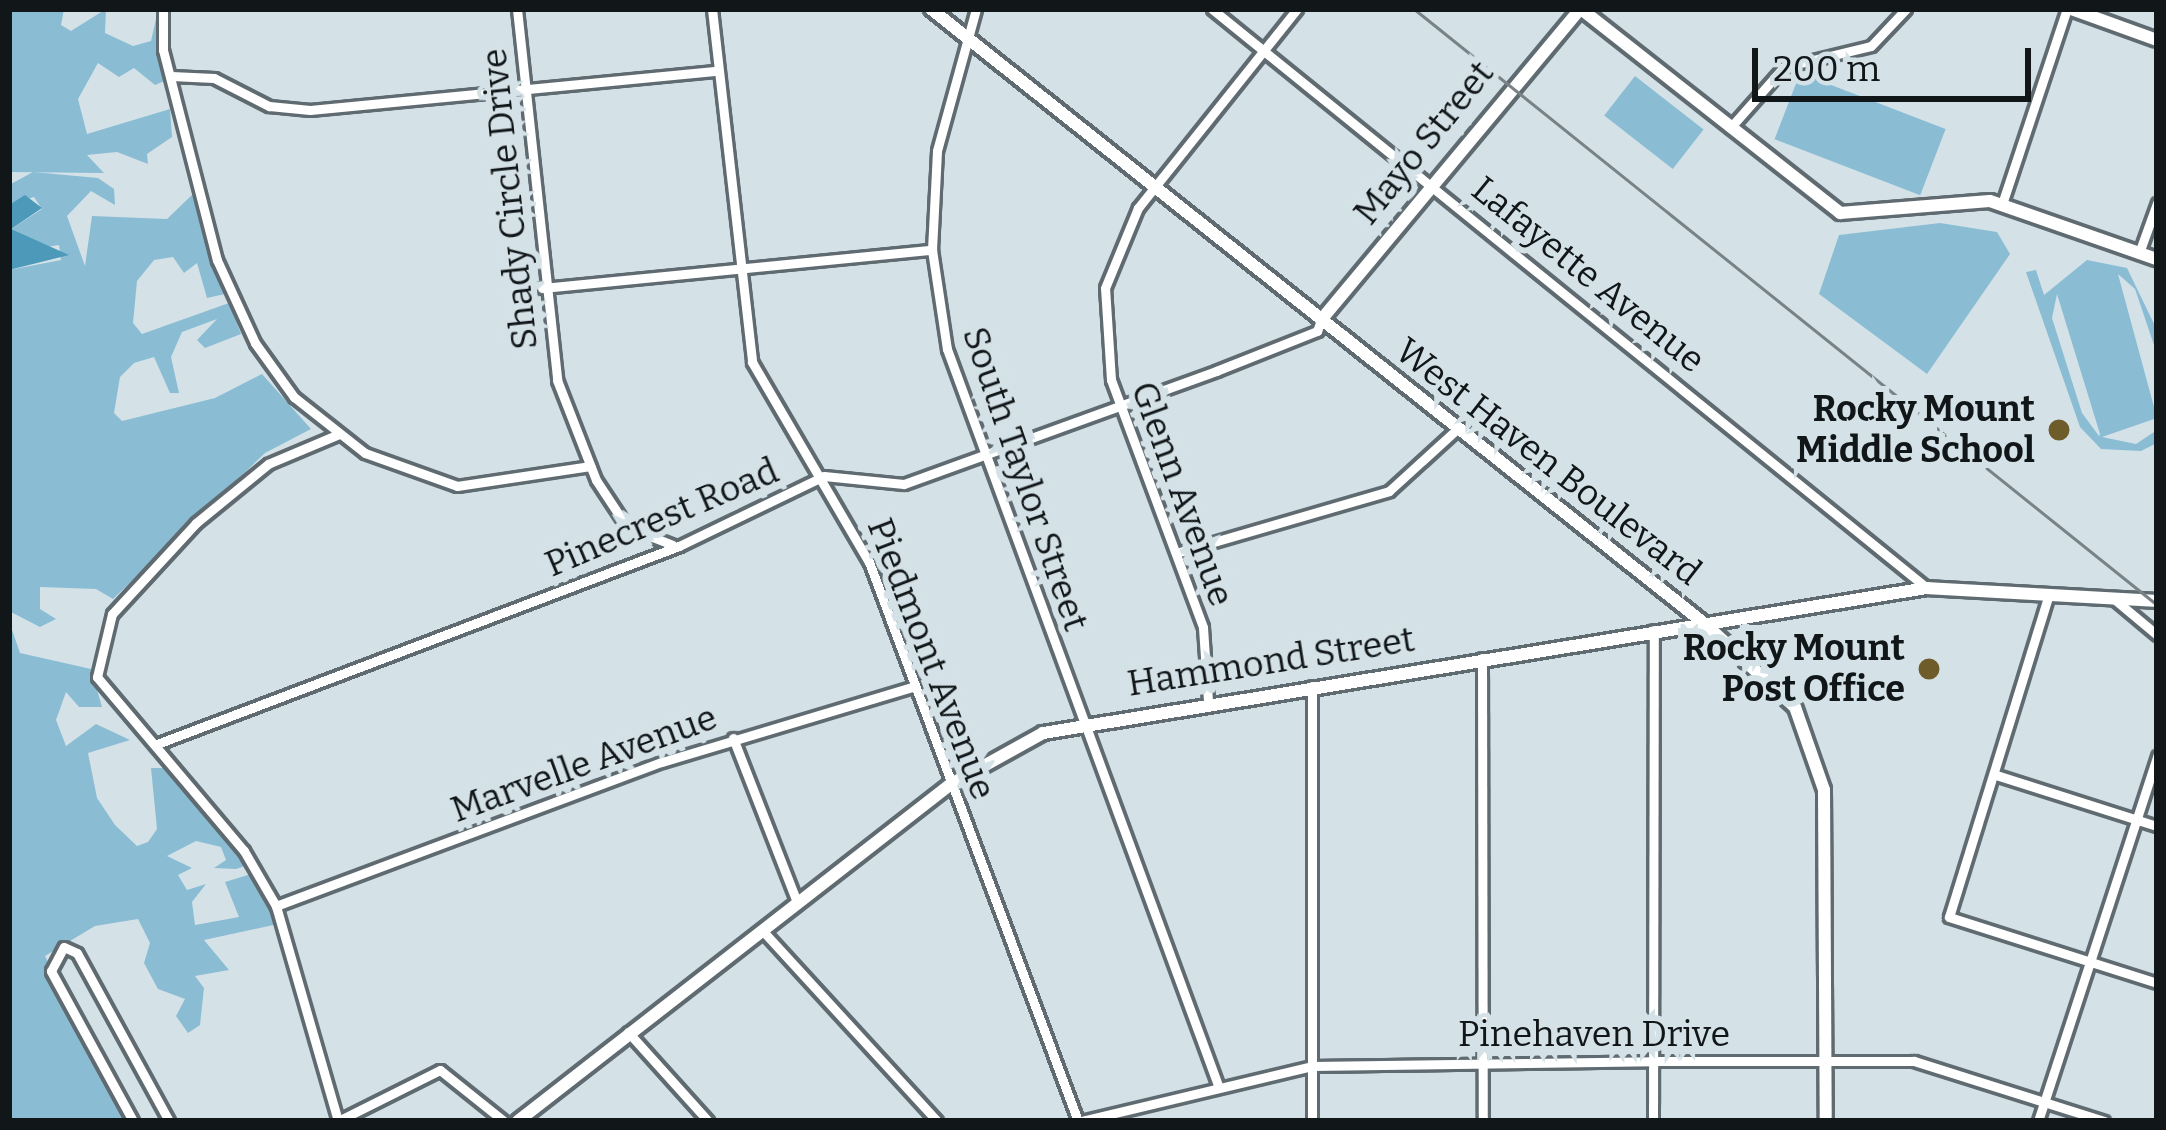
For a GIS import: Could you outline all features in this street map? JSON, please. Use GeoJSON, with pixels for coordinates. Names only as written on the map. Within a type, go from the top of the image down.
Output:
{"type":"FeatureCollection","features":[{"type":"Feature","properties":{"kind":"street"},"geometry":{"type":"LineString","coordinates":[[163,9],[170,76],[225,283],[272,372],[340,434],[457,486],[591,466]]}},
{"type":"Feature","properties":{"kind":"street","name":"Shady Circle Drive"},"geometry":{"type":"LineString","coordinates":[[517,9],[542,288],[557,380],[591,466],[627,526],[679,546]]}},
{"type":"Feature","properties":{"kind":"street","name":"Piedmont Avenue"},"geometry":{"type":"LineString","coordinates":[[712,9],[752,362],[824,476],[915,686],[1080,1121]]}},
{"type":"Feature","properties":{"kind":"street","name":"West Haven Boulevard"},"geometry":{"type":"LineString","coordinates":[[931,9],[1705,624],[1795,706],[1816,755],[1826,1121]]}},
{"type":"Feature","properties":{"kind":"street","name":"South Taylor Street"},"geometry":{"type":"LineString","coordinates":[[976,9],[940,121],[932,250],[947,349],[1219,1088]]}},
{"type":"Feature","properties":{"kind":"street","name":"Lafayette Avenue"},"geometry":{"type":"LineString","coordinates":[[1212,9],[1927,588]]}},
{"type":"Feature","properties":{"kind":"street","name":"Glenn Avenue"},"geometry":{"type":"LineString","coordinates":[[1208,700],[1209,651],[1118,406],[1105,288],[1114,253],[1154,188],[1297,9]]}},
{"type":"Feature","properties":{"kind":"street"},"geometry":{"type":"LineString","coordinates":[[1581,9],[1850,216],[2002,204],[2157,260]]}},
{"type":"Feature","properties":{"kind":"street","name":"Mayo Street"},"geometry":{"type":"LineString","coordinates":[[1321,320],[1581,9]]}},
{"type":"Feature","properties":{"kind":"street"},"geometry":{"type":"LineString","coordinates":[[1730,128],[1784,67],[1871,46],[1906,9]]}},
{"type":"Feature","properties":{"kind":"street"},"geometry":{"type":"LineString","coordinates":[[2002,204],[2069,9],[2157,40]]}},
{"type":"Feature","properties":{"kind":"street"},"geometry":{"type":"LineString","coordinates":[[170,76],[214,78],[282,110],[717,70]]}},
{"type":"Feature","properties":{"kind":"street"},"geometry":{"type":"LineString","coordinates":[[2139,254],[2157,203]]}},
{"type":"Feature","properties":{"kind":"street"},"geometry":{"type":"LineString","coordinates":[[542,288],[740,265],[932,250]]}},
{"type":"Feature","properties":{"kind":"street","name":"Pinecrest Road"},"geometry":{"type":"LineString","coordinates":[[157,744],[679,546],[824,476],[904,484],[1317,331],[1321,320]]}},
{"type":"Feature","properties":{"kind":"street"},"geometry":{"type":"LineString","coordinates":[[1176,553],[1389,491],[1456,430]]}},
{"type":"Feature","properties":{"kind":"street"},"geometry":{"type":"LineString","coordinates":[[340,434],[236,486],[112,614],[97,677],[113,707],[157,744],[276,906],[338,1121],[440,1070],[504,1121]]}},
{"type":"Feature","properties":{"kind":"street","name":"Hammond Street"},"geometry":{"type":"LineString","coordinates":[[518,1121],[951,784],[1017,744],[1082,722],[1927,588],[2157,601]]}},
{"type":"Feature","properties":{"kind":"street"},"geometry":{"type":"LineString","coordinates":[[2049,594],[1949,917],[2157,983]]}},
{"type":"Feature","properties":{"kind":"street"},"geometry":{"type":"LineString","coordinates":[[2114,598],[2157,634]]}},
{"type":"Feature","properties":{"kind":"street"},"geometry":{"type":"LineString","coordinates":[[1653,1121],[1654,630]]}},
{"type":"Feature","properties":{"kind":"street"},"geometry":{"type":"LineString","coordinates":[[1482,658],[1483,1121]]}},
{"type":"Feature","properties":{"kind":"street","name":"Marvelle Avenue"},"geometry":{"type":"LineString","coordinates":[[276,906],[733,738],[915,686]]}},
{"type":"Feature","properties":{"kind":"street"},"geometry":{"type":"LineString","coordinates":[[1312,686],[1312,1121]]}},
{"type":"Feature","properties":{"kind":"street"},"geometry":{"type":"LineString","coordinates":[[733,738],[797,902]]}},
{"type":"Feature","properties":{"kind":"street"},"geometry":{"type":"LineString","coordinates":[[2038,1121],[2157,756]]}},
{"type":"Feature","properties":{"kind":"street"},"geometry":{"type":"LineString","coordinates":[[1996,775],[2157,826]]}},
{"type":"Feature","properties":{"kind":"street"},"geometry":{"type":"LineString","coordinates":[[762,929],[937,1121]]}},
{"type":"Feature","properties":{"kind":"street"},"geometry":{"type":"LineString","coordinates":[[133,1121],[51,971],[64,947],[77,953],[169,1121]]}},
{"type":"Feature","properties":{"kind":"street"},"geometry":{"type":"LineString","coordinates":[[628,1032],[708,1121]]}},
{"type":"Feature","properties":{"kind":"street","name":"Pinehaven Drive"},"geometry":{"type":"LineString","coordinates":[[1080,1121],[1312,1066],[1653,1061],[1914,1061],[2104,1121]]}},
{"type":"Feature","properties":{"kind":"shaded area"},"geometry":{"type":"Polygon","coordinates":[[[9,9],[64,9],[61,25],[71,31],[106,9],[105,33],[133,46],[151,41],[158,10],[167,80],[155,85],[134,68],[119,77],[98,63],[78,99],[87,134],[170,109],[172,137],[147,154],[148,164],[117,152],[87,155],[104,173],[9,172],[9,9]]]}},
{"type":"Feature","properties":{"kind":"shaded area"},"geometry":{"type":"Polygon","coordinates":[[[1800,73],[1946,129],[1920,195],[1775,139],[1800,73]]]}},
{"type":"Feature","properties":{"kind":"shaded area"},"geometry":{"type":"Polygon","coordinates":[[[1635,76],[1704,130],[1673,169],[1604,115],[1635,76]]]}},
{"type":"Feature","properties":{"kind":"shaded area"},"geometry":{"type":"Polygon","coordinates":[[[33,172],[98,178],[114,189],[115,205],[91,191],[67,216],[85,266],[92,216],[167,219],[194,193],[225,294],[207,298],[197,263],[184,273],[173,257],[154,260],[137,281],[133,323],[142,334],[229,303],[241,334],[205,348],[197,340],[217,319],[182,332],[171,357],[179,393],[170,393],[154,357],[134,363],[120,377],[114,413],[122,421],[215,398],[262,374],[311,429],[265,453],[113,599],[96,589],[40,587],[40,609],[56,619],[40,627],[9,611],[9,270],[61,260],[59,245],[39,248],[11,229],[42,209],[34,197],[9,205],[9,185],[33,172]]]}},
{"type":"Feature","properties":{"kind":"shaded area"},"geometry":{"type":"Polygon","coordinates":[[[25,195],[42,208],[11,229],[69,255],[9,270],[9,205],[25,195]]]}},
{"type":"Feature","properties":{"kind":"shaded area"},"geometry":{"type":"Polygon","coordinates":[[[1940,223],[1997,232],[2010,254],[1927,374],[1819,294],[1839,235],[1940,223]]]}},
{"type":"Feature","properties":{"kind":"shaded area"},"geometry":{"type":"Polygon","coordinates":[[[2087,260],[2127,268],[2157,330],[2157,354],[2135,289],[2118,274],[2157,418],[2102,437],[2136,444],[2157,430],[2157,443],[2141,451],[2101,449],[2080,427],[2026,272],[2036,270],[2044,295],[2087,260]],[[2057,294],[2052,318],[2082,413],[2100,434],[2057,294]]]}},
{"type":"Feature","properties":{"kind":"shaded area"},"geometry":{"type":"Polygon","coordinates":[[[9,621],[20,653],[91,669],[102,707],[79,707],[66,692],[56,720],[66,746],[96,724],[130,740],[88,753],[97,798],[115,825],[137,846],[148,842],[157,829],[151,768],[164,768],[241,853],[245,866],[236,869],[214,868],[226,860],[221,847],[196,841],[167,856],[192,868],[178,875],[187,890],[206,884],[192,902],[195,925],[239,917],[225,882],[251,874],[278,924],[204,940],[229,970],[195,976],[204,988],[200,1025],[188,1033],[176,1016],[185,999],[158,989],[144,963],[150,943],[138,919],[95,926],[45,956],[126,1121],[9,1121],[9,621]]]}},
{"type":"Feature","properties":{"kind":"railway"},"geometry":{"type":"LineString","coordinates":[[1414,9],[2157,605]]}},
{"type":"Feature","properties":{"kind":"place","name":"Rocky Mount Middle School"},"geometry":{"type":"Point","coordinates":[2059,430]}},
{"type":"Feature","properties":{"kind":"place","name":"Rocky Mount Post Office"},"geometry":{"type":"Point","coordinates":[1929,669]}}]}
